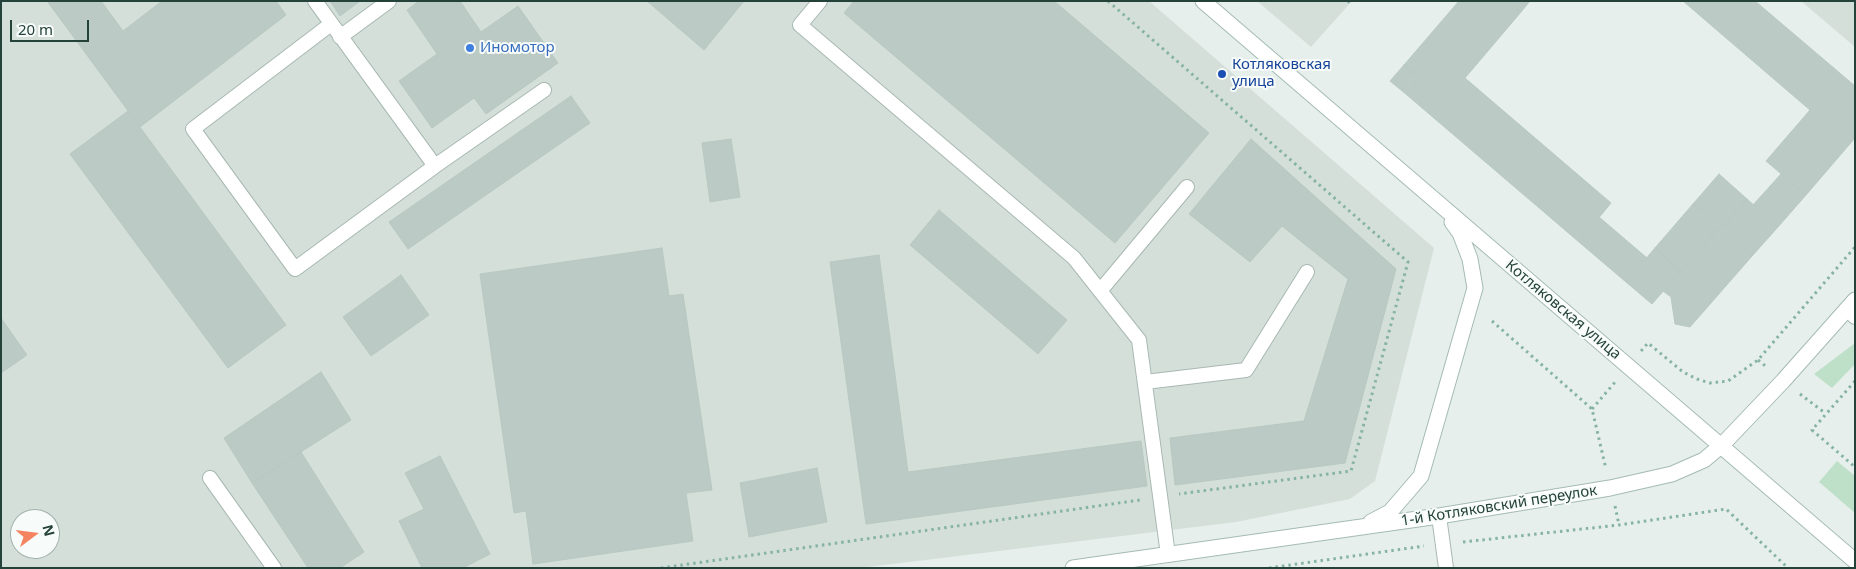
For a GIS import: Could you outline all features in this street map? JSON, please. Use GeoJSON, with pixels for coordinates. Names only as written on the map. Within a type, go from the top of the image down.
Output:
{"type":"FeatureCollection","features":[{"type":"Feature","properties":{"kind":"street","name":"Котляковская улица"},"geometry":{"type":"LineString","coordinates":[[1203,1],[1443,209],[1855,560]]}},
{"type":"Feature","properties":{"kind":"street"},"geometry":{"type":"LineString","coordinates":[[1338,531],[1371,522],[1390,512],[1421,476],[1475,288],[1470,259],[1460,233],[1443,209]]}},
{"type":"Feature","properties":{"kind":"street","name":"1-й Котляковский переулок"},"geometry":{"type":"LineString","coordinates":[[1073,568],[1438,516],[1610,488],[1672,474],[1704,460],[1722,445],[1852,309]]}},
{"type":"Feature","properties":{"kind":"lane"},"geometry":{"type":"LineString","coordinates":[[314,1],[435,166]]}},
{"type":"Feature","properties":{"kind":"lane"},"geometry":{"type":"LineString","coordinates":[[340,37],[389,1]]}},
{"type":"Feature","properties":{"kind":"lane"},"geometry":{"type":"LineString","coordinates":[[820,1],[800,25],[1074,258],[1139,340],[1168,554]]}},
{"type":"Feature","properties":{"kind":"lane"},"geometry":{"type":"LineString","coordinates":[[331,24],[193,129],[296,269],[435,166],[544,90]]}},
{"type":"Feature","properties":{"kind":"lane"},"geometry":{"type":"LineString","coordinates":[[1100,291],[1187,187]]}},
{"type":"Feature","properties":{"kind":"lane"},"geometry":{"type":"LineString","coordinates":[[1145,382],[1246,370],[1307,272]]}},
{"type":"Feature","properties":{"kind":"lane"},"geometry":{"type":"LineString","coordinates":[[210,478],[274,568]]}},
{"type":"Feature","properties":{"kind":"lane"},"geometry":{"type":"LineString","coordinates":[[1438,516],[1446,568]]}},
{"type":"Feature","properties":{"kind":"path"},"geometry":{"type":"LineString","coordinates":[[661,568],[1160,497],[1351,472],[1408,262],[1108,1]]}},
{"type":"Feature","properties":{"kind":"path"},"geometry":{"type":"LineString","coordinates":[[1648,343],[1682,372],[1710,383],[1728,381],[1758,360],[1855,247]]}},
{"type":"Feature","properties":{"kind":"path"},"geometry":{"type":"LineString","coordinates":[[1492,322],[1592,409],[1600,441]]}},
{"type":"Feature","properties":{"kind":"path"},"geometry":{"type":"LineString","coordinates":[[1855,381],[1812,430],[1855,467]]}},
{"type":"Feature","properties":{"kind":"path"},"geometry":{"type":"LineString","coordinates":[[1620,525],[1726,509],[1788,568]]}},
{"type":"Feature","properties":{"kind":"shaded area"},"geometry":{"type":"Polygon","coordinates":[[[1,1],[1149,1],[1434,248],[1375,481],[1350,499],[1236,522],[860,568],[1,568],[1,1]]]}},
{"type":"Feature","properties":{"kind":"shaded area"},"geometry":{"type":"Polygon","coordinates":[[[1257,1],[1352,1],[1311,47],[1257,1]]]}},
{"type":"Feature","properties":{"kind":"shaded area"},"geometry":{"type":"Polygon","coordinates":[[[1801,1],[1855,1],[1855,47],[1801,1]]]}},
{"type":"Feature","properties":{"kind":"green space"},"geometry":{"type":"Polygon","coordinates":[[[1855,343],[1855,364],[1832,388],[1814,374],[1855,343]]]}},
{"type":"Feature","properties":{"kind":"green space"},"geometry":{"type":"Polygon","coordinates":[[[1837,461],[1855,476],[1855,513],[1819,482],[1837,461]]]}},
{"type":"Feature","properties":{"kind":"building"},"geometry":{"type":"Polygon","coordinates":[[[47,1],[101,1],[123,31],[162,1],[276,1],[286,15],[140,127],[47,1]]]}},
{"type":"Feature","properties":{"kind":"building"},"geometry":{"type":"Polygon","coordinates":[[[330,1],[360,1],[340,16],[330,1]]]}},
{"type":"Feature","properties":{"kind":"building"},"geometry":{"type":"Polygon","coordinates":[[[419,1],[460,1],[481,32],[518,6],[558,63],[486,114],[474,98],[432,128],[399,81],[437,54],[407,10],[419,1]]]}},
{"type":"Feature","properties":{"kind":"building"},"geometry":{"type":"Polygon","coordinates":[[[647,1],[744,1],[704,50],[647,1]]]}},
{"type":"Feature","properties":{"kind":"building"},"geometry":{"type":"Polygon","coordinates":[[[854,1],[1054,1],[1209,133],[1115,243],[844,13],[854,1]]]}},
{"type":"Feature","properties":{"kind":"building"},"geometry":{"type":"Polygon","coordinates":[[[1459,1],[1508,1],[1521,12],[1465,78],[1611,203],[1579,242],[1407,95],[1421,79],[1404,65],[1459,1]]]}},
{"type":"Feature","properties":{"kind":"building"},"geometry":{"type":"Polygon","coordinates":[[[1508,1],[1530,1],[1521,12],[1508,1]]]}},
{"type":"Feature","properties":{"kind":"building"},"geometry":{"type":"Polygon","coordinates":[[[1683,1],[1755,1],[1855,86],[1855,138],[1806,195],[1766,161],[1810,110],[1683,1]]]}},
{"type":"Feature","properties":{"kind":"building"},"geometry":{"type":"Polygon","coordinates":[[[1404,65],[1421,79],[1407,95],[1390,81],[1404,65]]]}},
{"type":"Feature","properties":{"kind":"building"},"geometry":{"type":"Polygon","coordinates":[[[571,96],[590,123],[408,249],[389,222],[571,96]]]}},
{"type":"Feature","properties":{"kind":"building"},"geometry":{"type":"Polygon","coordinates":[[[128,111],[286,325],[228,368],[70,154],[128,111]]]}},
{"type":"Feature","properties":{"kind":"building"},"geometry":{"type":"Polygon","coordinates":[[[731,139],[740,197],[710,202],[702,143],[731,139]]]}},
{"type":"Feature","properties":{"kind":"building"},"geometry":{"type":"Polygon","coordinates":[[[1251,139],[1396,269],[1345,463],[1175,485],[1170,438],[1304,421],[1348,279],[1282,226],[1250,262],[1189,214],[1251,139]]]}},
{"type":"Feature","properties":{"kind":"building"},"geometry":{"type":"Polygon","coordinates":[[[1719,174],[1747,199],[1722,228],[1693,204],[1719,174]]]}},
{"type":"Feature","properties":{"kind":"building"},"geometry":{"type":"Polygon","coordinates":[[[1781,174],[1806,195],[1778,227],[1753,205],[1781,174]]]}},
{"type":"Feature","properties":{"kind":"building"},"geometry":{"type":"Polygon","coordinates":[[[1747,199],[1778,227],[1753,255],[1722,228],[1747,199]]]}},
{"type":"Feature","properties":{"kind":"building"},"geometry":{"type":"Polygon","coordinates":[[[1693,204],[1720,227],[1681,271],[1655,248],[1693,204]]]}},
{"type":"Feature","properties":{"kind":"building"},"geometry":{"type":"Polygon","coordinates":[[[939,210],[1067,320],[1038,354],[910,245],[939,210]]]}},
{"type":"Feature","properties":{"kind":"building"},"geometry":{"type":"Polygon","coordinates":[[[1599,217],[1647,258],[1626,282],[1579,242],[1599,217]]]}},
{"type":"Feature","properties":{"kind":"building"},"geometry":{"type":"Polygon","coordinates":[[[1720,227],[1753,255],[1690,327],[1675,324],[1671,297],[1663,291],[1720,227]]]}},
{"type":"Feature","properties":{"kind":"building"},"geometry":{"type":"Polygon","coordinates":[[[662,248],[669,296],[683,294],[712,490],[686,493],[693,541],[533,564],[526,511],[514,513],[480,274],[662,248]]]}},
{"type":"Feature","properties":{"kind":"building"},"geometry":{"type":"Polygon","coordinates":[[[1655,248],[1681,271],[1652,304],[1626,282],[1655,248]]]}},
{"type":"Feature","properties":{"kind":"building"},"geometry":{"type":"Polygon","coordinates":[[[879,255],[908,472],[1141,441],[1147,486],[866,524],[830,262],[879,255]]]}},
{"type":"Feature","properties":{"kind":"building"},"geometry":{"type":"Polygon","coordinates":[[[401,275],[429,315],[371,356],[343,317],[401,275]]]}},
{"type":"Feature","properties":{"kind":"building"},"geometry":{"type":"Polygon","coordinates":[[[1,318],[27,355],[1,373],[1,318]]]}},
{"type":"Feature","properties":{"kind":"building"},"geometry":{"type":"Polygon","coordinates":[[[321,372],[351,420],[252,483],[224,438],[321,372]]]}},
{"type":"Feature","properties":{"kind":"building"},"geometry":{"type":"Polygon","coordinates":[[[301,452],[364,552],[340,568],[308,568],[252,483],[301,452]]]}},
{"type":"Feature","properties":{"kind":"building"},"geometry":{"type":"Polygon","coordinates":[[[440,456],[490,554],[463,568],[422,568],[399,521],[424,509],[405,473],[440,456]]]}},
{"type":"Feature","properties":{"kind":"building"},"geometry":{"type":"Polygon","coordinates":[[[817,468],[827,522],[749,537],[740,483],[817,468]]]}},
{"type":"Feature","properties":{"kind":"place","name":"Иномотор"},"geometry":{"type":"Point","coordinates":[470,48]}},
{"type":"Feature","properties":{"kind":"place","name":"Котляковская улица"},"geometry":{"type":"Point","coordinates":[1222,74]}}]}
